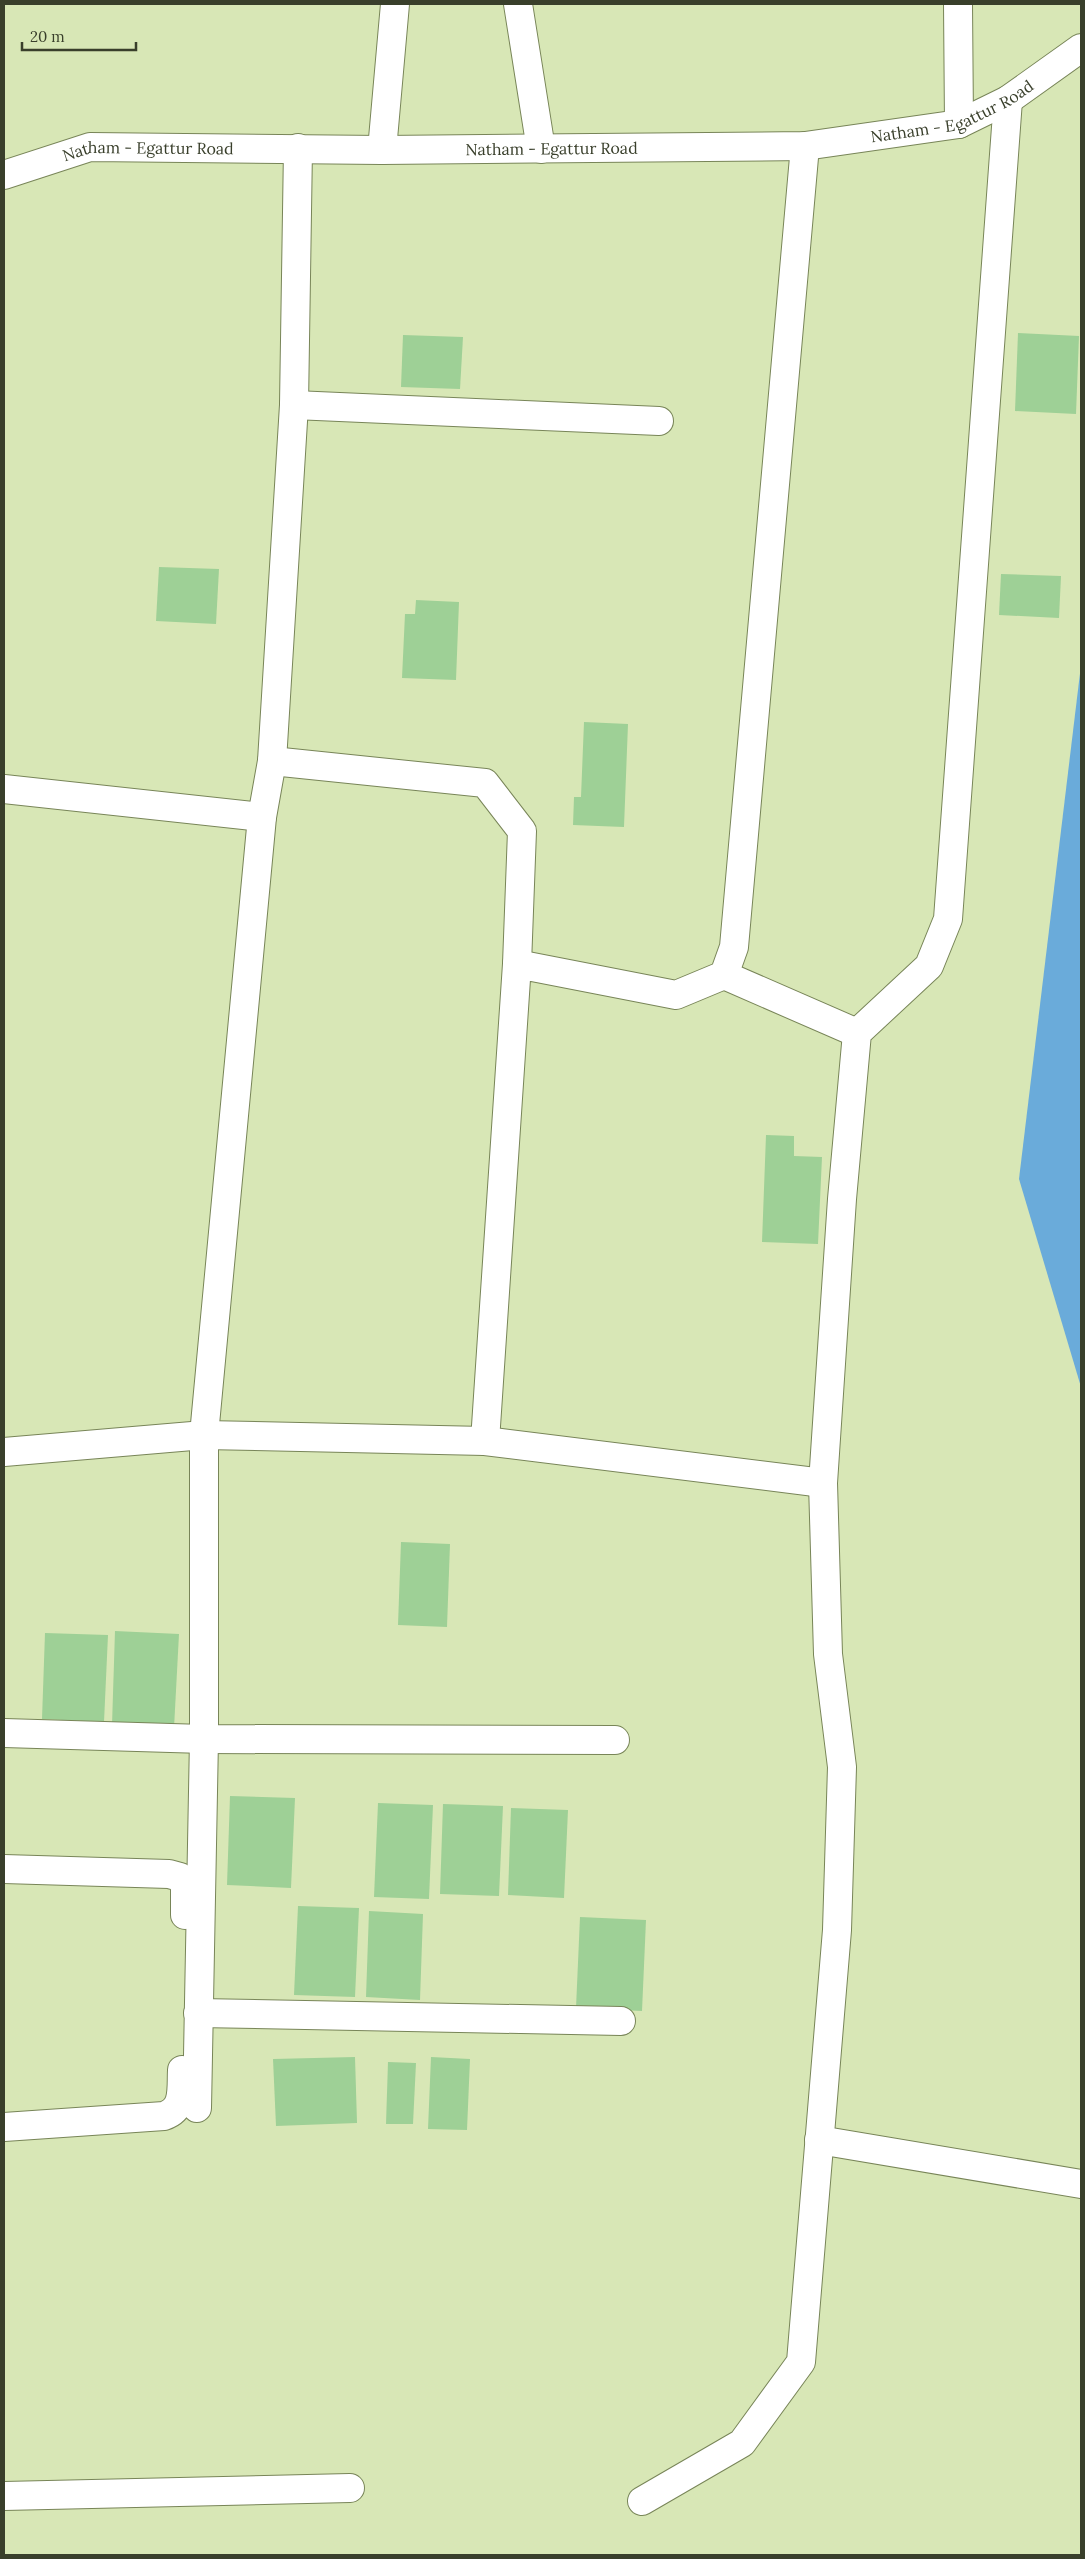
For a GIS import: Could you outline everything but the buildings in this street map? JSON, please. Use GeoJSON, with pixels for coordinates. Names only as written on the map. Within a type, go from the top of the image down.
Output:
{"type":"FeatureCollection","features":[{"type":"Feature","properties":{"kind":"street"},"geometry":{"type":"LineString","coordinates":[[382,150],[395,4]]}},
{"type":"Feature","properties":{"kind":"street"},"geometry":{"type":"LineString","coordinates":[[518,4],[541,149]]}},
{"type":"Feature","properties":{"kind":"street"},"geometry":{"type":"LineString","coordinates":[[958,4],[959,124]]}},
{"type":"Feature","properties":{"kind":"street","name":"Natham - Egattur Road"},"geometry":{"type":"LineString","coordinates":[[4,175],[90,147],[382,150],[805,146],[959,124],[1008,100],[1081,48]]}},
{"type":"Feature","properties":{"kind":"street"},"geometry":{"type":"LineString","coordinates":[[642,2501],[742,2443],[801,2362],[837,1930],[842,1767],[828,1654],[823,1483],[842,1199],[858,1033],[929,966],[948,920],[1008,100]]}},
{"type":"Feature","properties":{"kind":"street"},"geometry":{"type":"LineString","coordinates":[[724,975],[734,947],[805,146]]}},
{"type":"Feature","properties":{"kind":"street"},"geometry":{"type":"LineString","coordinates":[[197,2108],[204,1739],[204,1435],[262,817],[272,761],[294,405],[298,148]]}},
{"type":"Feature","properties":{"kind":"street"},"geometry":{"type":"LineString","coordinates":[[294,405],[659,421]]}},
{"type":"Feature","properties":{"kind":"street"},"geometry":{"type":"LineString","coordinates":[[272,761],[484,783],[522,831],[517,964],[485,1441]]}},
{"type":"Feature","properties":{"kind":"street"},"geometry":{"type":"LineString","coordinates":[[4,789],[262,817]]}},
{"type":"Feature","properties":{"kind":"street"},"geometry":{"type":"LineString","coordinates":[[517,964],[676,995],[724,975],[858,1033]]}},
{"type":"Feature","properties":{"kind":"street"},"geometry":{"type":"LineString","coordinates":[[4,1452],[204,1435],[485,1441],[823,1483]]}},
{"type":"Feature","properties":{"kind":"street"},"geometry":{"type":"LineString","coordinates":[[4,1733],[204,1739],[615,1740]]}},
{"type":"Feature","properties":{"kind":"street"},"geometry":{"type":"LineString","coordinates":[[4,1869],[169,1874],[180,1877],[186,1886],[181,2102],[174,2112],[164,2116],[4,2127]]}},
{"type":"Feature","properties":{"kind":"street"},"geometry":{"type":"LineString","coordinates":[[198,2013],[621,2021]]}},
{"type":"Feature","properties":{"kind":"street"},"geometry":{"type":"LineString","coordinates":[[819,2140],[1081,2184]]}},
{"type":"Feature","properties":{"kind":"street"},"geometry":{"type":"LineString","coordinates":[[4,2496],[350,2488]]}},
{"type":"Feature","properties":{"kind":"water"},"geometry":{"type":"Polygon","coordinates":[[[1081,665],[1081,1387],[1019,1179],[1081,665]]]}}]}
